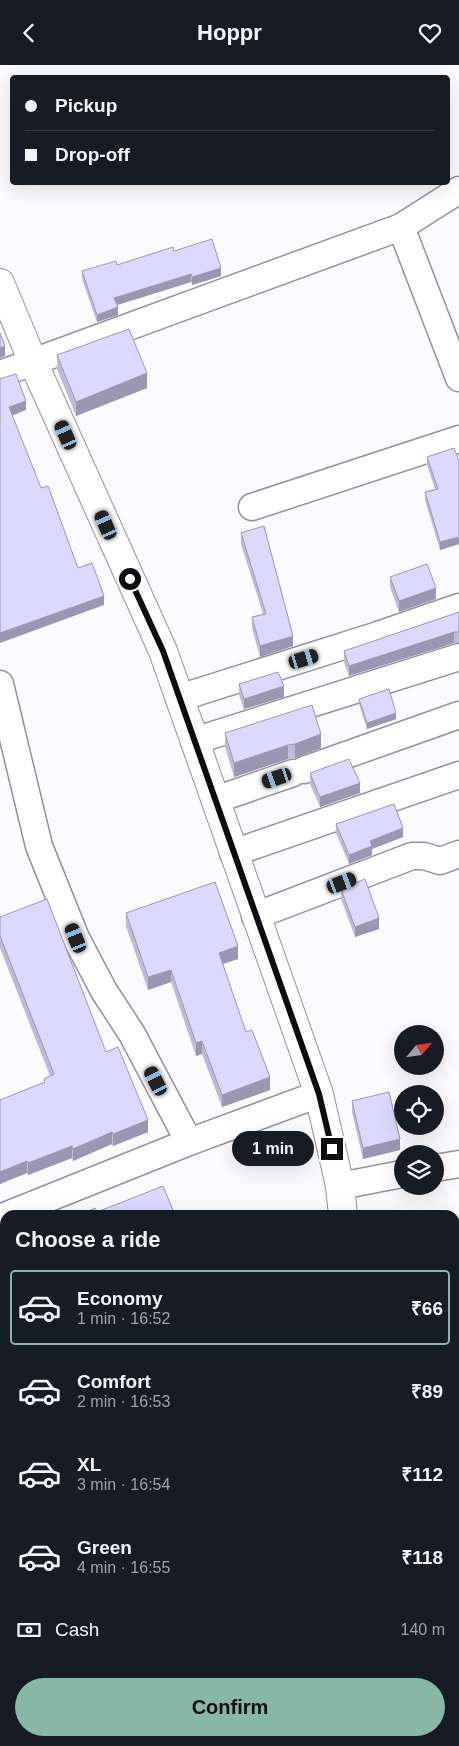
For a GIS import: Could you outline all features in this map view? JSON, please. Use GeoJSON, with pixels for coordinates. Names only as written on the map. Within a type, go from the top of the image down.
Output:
{"type":"FeatureCollection","features":[{"type":"Feature","properties":{"kind":"street"},"geometry":{"type":"LineString","coordinates":[[0,374],[401,227],[459,190]]}},
{"type":"Feature","properties":{"kind":"street"},"geometry":{"type":"LineString","coordinates":[[401,227],[459,378]]}},
{"type":"Feature","properties":{"kind":"street"},"geometry":{"type":"LineString","coordinates":[[0,283],[33,362],[163,651],[319,1094],[340,1186],[342,1210]]}},
{"type":"Feature","properties":{"kind":"street"},"geometry":{"type":"LineString","coordinates":[[252,507],[459,439]]}},
{"type":"Feature","properties":{"kind":"street"},"geometry":{"type":"LineString","coordinates":[[178,698],[375,637],[459,607]]}},
{"type":"Feature","properties":{"kind":"street"},"geometry":{"type":"LineString","coordinates":[[194,741],[459,657]]}},
{"type":"Feature","properties":{"kind":"street"},"geometry":{"type":"LineString","coordinates":[[0,684],[39,846],[76,938],[104,991],[132,1034],[189,1142]]}},
{"type":"Feature","properties":{"kind":"street"},"geometry":{"type":"LineString","coordinates":[[215,800],[459,715]]}},
{"type":"Feature","properties":{"kind":"street"},"geometry":{"type":"LineString","coordinates":[[233,853],[459,775]]}},
{"type":"Feature","properties":{"kind":"street"},"geometry":{"type":"LineString","coordinates":[[255,916],[412,856],[424,856],[440,861],[459,854]]}},
{"type":"Feature","properties":{"kind":"street"},"geometry":{"type":"LineString","coordinates":[[19,1210],[189,1142],[319,1094]]}},
{"type":"Feature","properties":{"kind":"street"},"geometry":{"type":"LineString","coordinates":[[444,1166],[459,1164]]}},
{"type":"Feature","properties":{"kind":"street"},"geometry":{"type":"LineString","coordinates":[[340,1186],[394,1176]]}},
{"type":"Feature","properties":{"kind":"building"},"geometry":{"type":"Polygon","coordinates":[[[212,239],[221,268],[192,277],[191,274],[114,298],[118,307],[97,315],[82,271],[116,261],[117,265],[173,247],[174,251],[212,239]]]}},
{"type":"Feature","properties":{"kind":"building"},"geometry":{"type":"Polygon","coordinates":[[[129,329],[147,373],[76,402],[57,355],[129,329]]]}},
{"type":"Feature","properties":{"kind":"building"},"geometry":{"type":"Polygon","coordinates":[[[0,333],[5,346],[0,348],[0,333]]]}},
{"type":"Feature","properties":{"kind":"building"},"geometry":{"type":"Polygon","coordinates":[[[16,374],[26,401],[9,407],[41,488],[48,486],[78,568],[92,563],[104,596],[0,633],[0,379],[16,374]]]}},
{"type":"Feature","properties":{"kind":"building"},"geometry":{"type":"Polygon","coordinates":[[[454,448],[459,461],[459,537],[440,542],[425,492],[438,489],[427,457],[454,448]]]}},
{"type":"Feature","properties":{"kind":"building"},"geometry":{"type":"Polygon","coordinates":[[[264,526],[293,636],[260,646],[252,617],[266,614],[241,533],[264,526]]]}},
{"type":"Feature","properties":{"kind":"building"},"geometry":{"type":"Polygon","coordinates":[[[427,564],[436,588],[399,601],[390,577],[427,564]]]}},
{"type":"Feature","properties":{"kind":"building"},"geometry":{"type":"Polygon","coordinates":[[[459,612],[459,632],[349,666],[344,651],[459,612]]]}},
{"type":"Feature","properties":{"kind":"building"},"geometry":{"type":"Polygon","coordinates":[[[278,672],[284,686],[244,699],[239,684],[278,672]]]}},
{"type":"Feature","properties":{"kind":"building"},"geometry":{"type":"Polygon","coordinates":[[[389,689],[396,713],[367,723],[359,699],[389,689]]]}},
{"type":"Feature","properties":{"kind":"building"},"geometry":{"type":"Polygon","coordinates":[[[312,705],[321,734],[234,763],[225,733],[312,705]]]}},
{"type":"Feature","properties":{"kind":"building"},"geometry":{"type":"Polygon","coordinates":[[[349,759],[360,783],[320,797],[310,773],[349,759]]]}},
{"type":"Feature","properties":{"kind":"building"},"geometry":{"type":"Polygon","coordinates":[[[394,804],[403,828],[370,841],[372,846],[349,855],[336,824],[394,804]]]}},
{"type":"Feature","properties":{"kind":"building"},"geometry":{"type":"Polygon","coordinates":[[[365,879],[379,918],[355,927],[341,889],[365,879]]]}},
{"type":"Feature","properties":{"kind":"building"},"geometry":{"type":"Polygon","coordinates":[[[215,882],[238,946],[219,953],[246,1032],[252,1030],[270,1077],[222,1095],[202,1041],[196,1043],[171,970],[148,977],[126,913],[215,882]]]}},
{"type":"Feature","properties":{"kind":"building"},"geometry":{"type":"Polygon","coordinates":[[[47,899],[106,1052],[118,1047],[148,1120],[113,1134],[112,1132],[73,1149],[72,1146],[0,1172],[0,1100],[45,1082],[44,1079],[54,1074],[0,936],[0,917],[47,899]]]}},
{"type":"Feature","properties":{"kind":"building"},"geometry":{"type":"Polygon","coordinates":[[[389,1092],[394,1113],[394,1135],[399,1135],[400,1139],[363,1148],[352,1101],[389,1092]]]}},
{"type":"Feature","properties":{"kind":"building"},"geometry":{"type":"Polygon","coordinates":[[[163,1186],[173,1210],[102,1210],[163,1186]]]}},
{"type":"Feature","properties":{"kind":"route"},"geometry":{"type":"LineString","coordinates":[[130,579],[163,651],[319,1094],[332,1149]]}}]}
